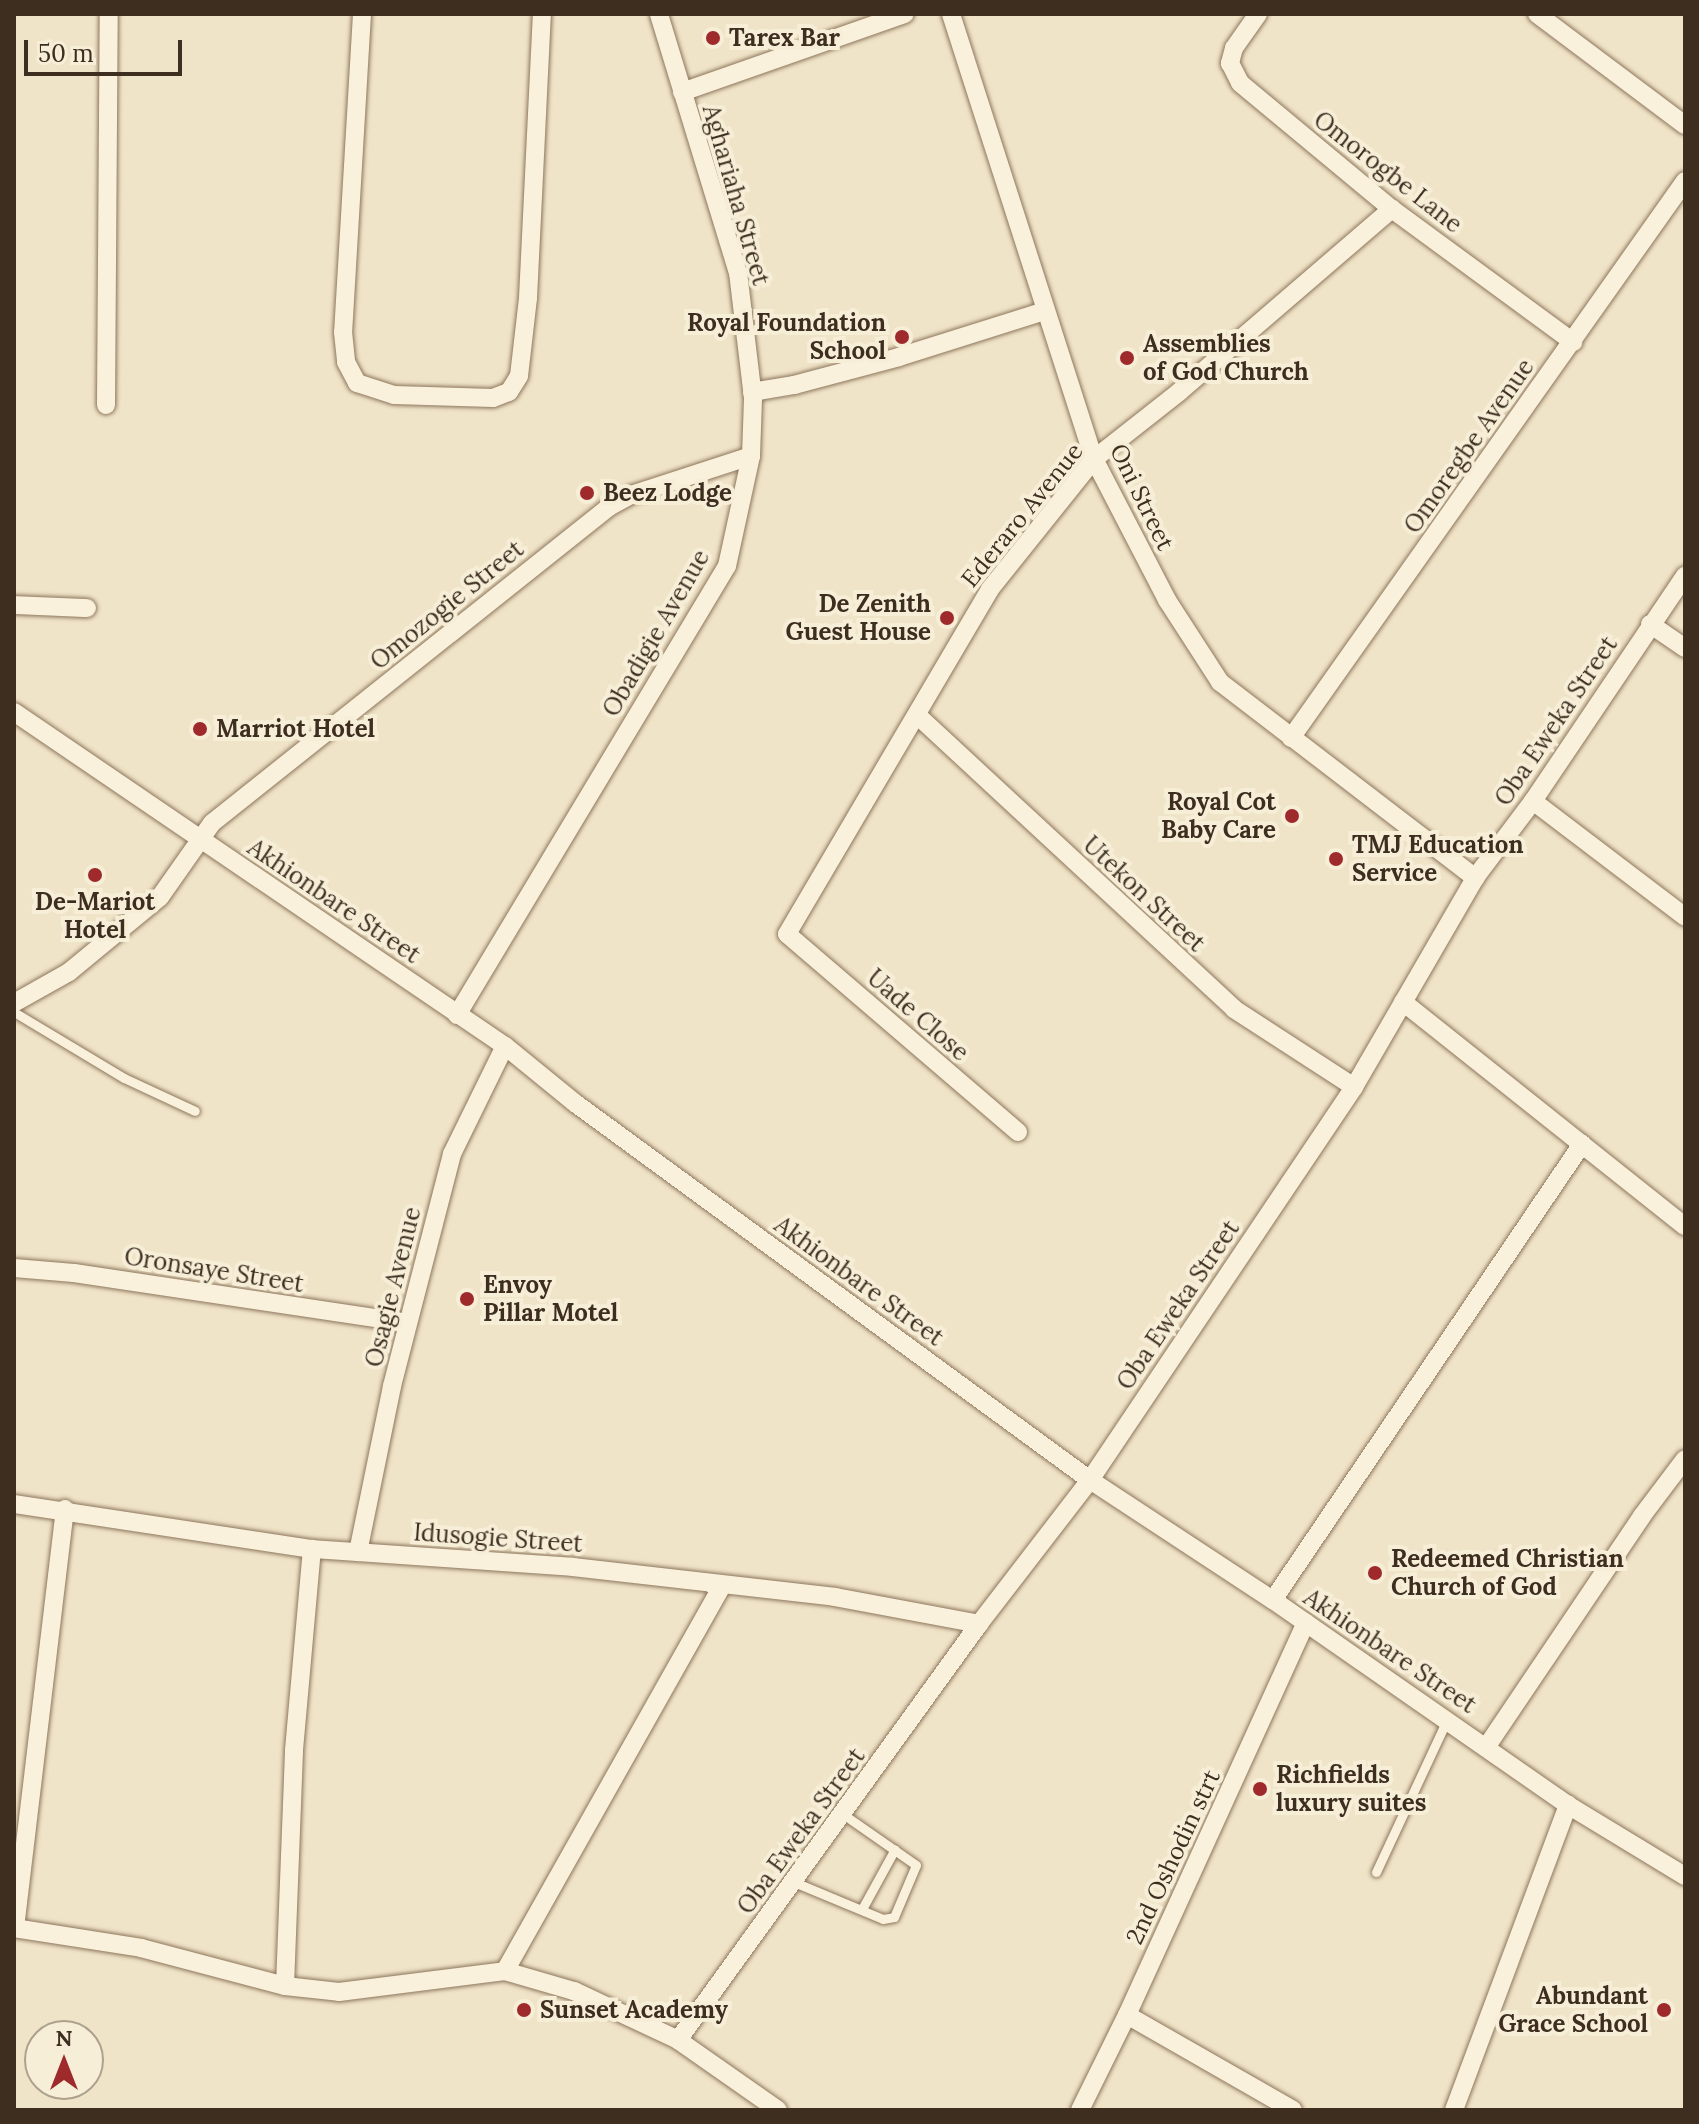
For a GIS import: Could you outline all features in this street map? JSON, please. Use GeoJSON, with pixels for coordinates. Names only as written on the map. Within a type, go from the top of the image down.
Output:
{"type":"FeatureCollection","features":[{"type":"Feature","properties":{"kind":"street"},"geometry":{"type":"LineString","coordinates":[[106,405],[109,14]]}},
{"type":"Feature","properties":{"kind":"street"},"geometry":{"type":"LineString","coordinates":[[362,14],[343,332],[346,362],[357,383],[394,395],[493,398],[509,392],[519,376],[528,298],[542,14]]}},
{"type":"Feature","properties":{"kind":"street","name":"Aghariaha Street"},"geometry":{"type":"LineString","coordinates":[[659,14],[738,273],[752,392]]}},
{"type":"Feature","properties":{"kind":"street"},"geometry":{"type":"LineString","coordinates":[[682,92],[905,14]]}},
{"type":"Feature","properties":{"kind":"street","name":"Oni Street"},"geometry":{"type":"LineString","coordinates":[[951,14],[981,97],[1045,311],[1094,459],[1167,600],[1220,682],[1475,878]]}},
{"type":"Feature","properties":{"kind":"street","name":"Omorogbe Lane"},"geometry":{"type":"LineString","coordinates":[[1258,14],[1234,48],[1230,63],[1240,83],[1392,209],[1573,342]]}},
{"type":"Feature","properties":{"kind":"street"},"geometry":{"type":"LineString","coordinates":[[1537,14],[1685,125]]}},
{"type":"Feature","properties":{"kind":"street","name":"Omoregbe Avenue"},"geometry":{"type":"LineString","coordinates":[[1291,738],[1685,181]]}},
{"type":"Feature","properties":{"kind":"street","name":"Ederaro Avenue"},"geometry":{"type":"LineString","coordinates":[[787,934],[990,589],[1094,459],[1202,373],[1392,209]]}},
{"type":"Feature","properties":{"kind":"street"},"geometry":{"type":"LineString","coordinates":[[752,392],[781,388],[899,357],[1045,311]]}},
{"type":"Feature","properties":{"kind":"street","name":"Obadigie Avenue"},"geometry":{"type":"LineString","coordinates":[[457,1015],[727,566],[751,456],[752,392]]}},
{"type":"Feature","properties":{"kind":"street","name":"Omozogie Street"},"geometry":{"type":"LineString","coordinates":[[14,1003],[69,972],[160,897],[212,823],[609,507],[631,495],[751,456]]}},
{"type":"Feature","properties":{"kind":"street","name":"Oba Eweka Street"},"geometry":{"type":"LineString","coordinates":[[678,2040],[979,1624],[1090,1480],[1354,1087],[1475,878],[1533,801],[1685,576]]}},
{"type":"Feature","properties":{"kind":"street"},"geometry":{"type":"LineString","coordinates":[[14,605],[87,608]]}},
{"type":"Feature","properties":{"kind":"street"},"geometry":{"type":"LineString","coordinates":[[1650,624],[1685,648]]}},
{"type":"Feature","properties":{"kind":"street","name":"Akhionbare Street"},"geometry":{"type":"LineString","coordinates":[[14,712],[505,1046],[575,1103],[1090,1480],[1273,1600],[1568,1805],[1682,1867]]}},
{"type":"Feature","properties":{"kind":"street","name":"Utekon Street"},"geometry":{"type":"LineString","coordinates":[[917,715],[1234,1009],[1354,1087]]}},
{"type":"Feature","properties":{"kind":"street"},"geometry":{"type":"LineString","coordinates":[[1533,801],[1685,917]]}},
{"type":"Feature","properties":{"kind":"street","name":"Uade Close"},"geometry":{"type":"LineString","coordinates":[[787,934],[1018,1132]]}},
{"type":"Feature","properties":{"kind":"street"},"geometry":{"type":"LineString","coordinates":[[1403,1002],[1685,1226]]}},
{"type":"Feature","properties":{"kind":"street","name":"Osagie Avenue"},"geometry":{"type":"LineString","coordinates":[[358,1552],[407,1323],[452,1154],[505,1046]]}},
{"type":"Feature","properties":{"kind":"street"},"geometry":{"type":"LineString","coordinates":[[1273,1600],[1582,1144]]}},
{"type":"Feature","properties":{"kind":"street","name":"Oronsaye Street"},"geometry":{"type":"LineString","coordinates":[[14,1268],[74,1273],[407,1323]]}},
{"type":"Feature","properties":{"kind":"street"},"geometry":{"type":"LineString","coordinates":[[1487,1746],[1642,1516],[1685,1459]]}},
{"type":"Feature","properties":{"kind":"street","name":"Idusogie Street"},"geometry":{"type":"LineString","coordinates":[[14,1504],[65,1509],[312,1549],[573,1567],[835,1597],[979,1624]]}},
{"type":"Feature","properties":{"kind":"street"},"geometry":{"type":"LineString","coordinates":[[65,1509],[14,1928],[141,1948],[285,1986],[339,1992],[505,1971],[574,1991],[678,2040],[778,2110]]}},
{"type":"Feature","properties":{"kind":"street"},"geometry":{"type":"LineString","coordinates":[[285,1986],[294,1750],[312,1549]]}},
{"type":"Feature","properties":{"kind":"street"},"geometry":{"type":"LineString","coordinates":[[505,1971],[721,1587],[705,1584]]}},
{"type":"Feature","properties":{"kind":"street","name":"2nd Oshodin strt"},"geometry":{"type":"LineString","coordinates":[[1080,2110],[1127,2015],[1306,1623]]}},
{"type":"Feature","properties":{"kind":"street"},"geometry":{"type":"LineString","coordinates":[[1454,2110],[1568,1805]]}},
{"type":"Feature","properties":{"kind":"street"},"geometry":{"type":"LineString","coordinates":[[1127,2015],[1293,2110]]}},
{"type":"Feature","properties":{"kind":"lane"},"geometry":{"type":"LineString","coordinates":[[14,1012],[124,1078],[195,1111]]}},
{"type":"Feature","properties":{"kind":"lane"},"geometry":{"type":"LineString","coordinates":[[1376,1872],[1447,1720]]}},
{"type":"Feature","properties":{"kind":"lane"},"geometry":{"type":"LineString","coordinates":[[794,1882],[883,1919],[894,1917],[916,1871],[913,1861],[843,1814]]}},
{"type":"Feature","properties":{"kind":"lane"},"geometry":{"type":"LineString","coordinates":[[862,1909],[895,1849]]}},
{"type":"Feature","properties":{"kind":"place","name":"Tarex Bar"},"geometry":{"type":"Point","coordinates":[713,38]}},
{"type":"Feature","properties":{"kind":"place","name":"Royal Foundation School"},"geometry":{"type":"Point","coordinates":[902,337]}},
{"type":"Feature","properties":{"kind":"place","name":"Assemblies of God Church"},"geometry":{"type":"Point","coordinates":[1127,358]}},
{"type":"Feature","properties":{"kind":"place","name":"Beez Lodge"},"geometry":{"type":"Point","coordinates":[587,493]}},
{"type":"Feature","properties":{"kind":"place","name":"De Zenith Guest House"},"geometry":{"type":"Point","coordinates":[947,618]}},
{"type":"Feature","properties":{"kind":"place","name":"Marriot Hotel"},"geometry":{"type":"Point","coordinates":[200,729]}},
{"type":"Feature","properties":{"kind":"place","name":"Royal Cot Baby Care"},"geometry":{"type":"Point","coordinates":[1292,816]}},
{"type":"Feature","properties":{"kind":"place","name":"TMJ Education Service"},"geometry":{"type":"Point","coordinates":[1336,859]}},
{"type":"Feature","properties":{"kind":"place","name":"De-Mariot Hotel"},"geometry":{"type":"Point","coordinates":[95,875]}},
{"type":"Feature","properties":{"kind":"place","name":"Envoy Pillar Motel"},"geometry":{"type":"Point","coordinates":[467,1299]}},
{"type":"Feature","properties":{"kind":"place","name":"Redeemed Christian Church of God"},"geometry":{"type":"Point","coordinates":[1375,1573]}},
{"type":"Feature","properties":{"kind":"place","name":"Richfields luxury suites"},"geometry":{"type":"Point","coordinates":[1260,1789]}},
{"type":"Feature","properties":{"kind":"place","name":"Sunset Academy"},"geometry":{"type":"Point","coordinates":[524,2010]}},
{"type":"Feature","properties":{"kind":"place","name":"Abundant Grace School"},"geometry":{"type":"Point","coordinates":[1664,2010]}}]}
